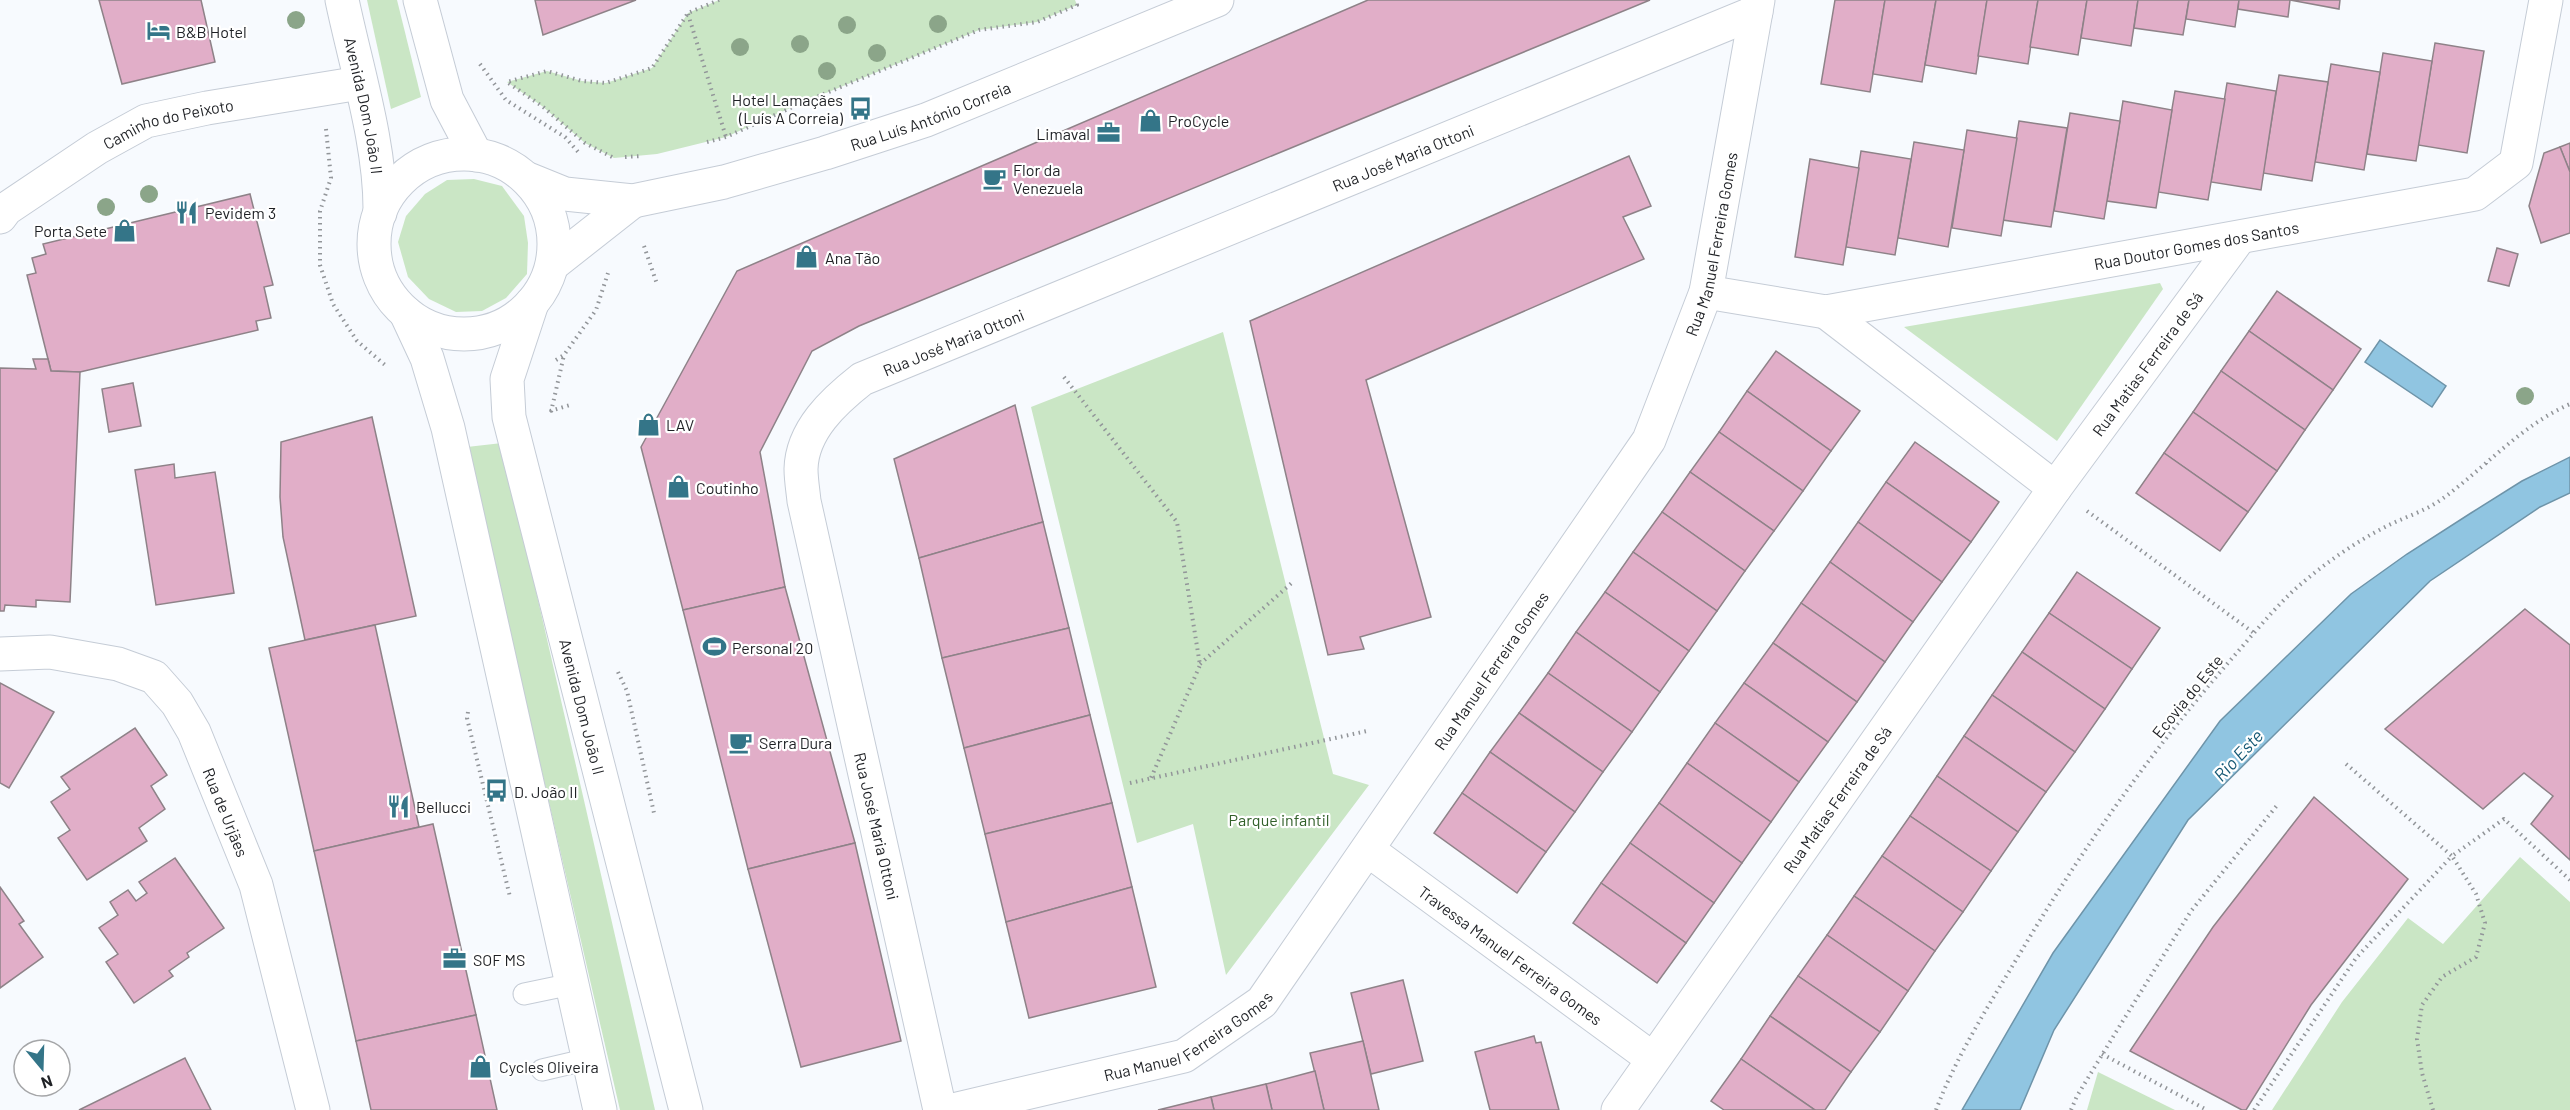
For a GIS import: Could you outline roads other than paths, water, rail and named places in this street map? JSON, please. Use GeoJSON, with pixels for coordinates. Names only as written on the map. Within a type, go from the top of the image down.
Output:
{"type":"FeatureCollection","features":[{"type":"Feature","properties":{"kind":"street","name":"Avenida Dom João II"},"geometry":{"type":"LineString","coordinates":[[342,0],[380,186],[380,213],[374,238],[376,263],[382,282],[392,299],[406,313],[430,327],[457,334],[485,332],[511,321],[532,303],[545,285],[553,264],[555,234],[546,204],[528,179],[504,162],[476,155],[446,156],[418,167],[394,187],[380,213]]}},
{"type":"Feature","properties":{"kind":"street"},"geometry":{"type":"LineString","coordinates":[[420,0],[447,100],[476,155]]}},
{"type":"Feature","properties":{"kind":"street","name":"Rua Luís António Correia"},"geometry":{"type":"LineString","coordinates":[[528,179],[565,194],[633,201],[724,182],[825,153],[926,120],[1217,0]]}},
{"type":"Feature","properties":{"kind":"street","name":"Rua Doutor Gomes dos Santos"},"geometry":{"type":"LineString","coordinates":[[1706,292],[1826,312],[2475,194],[2516,163],[2546,0]]}},
{"type":"Feature","properties":{"kind":"street","name":"Rua Manuel Ferreira Gomes"},"geometry":{"type":"LineString","coordinates":[[953,1110],[1184,1056],[1262,1002],[1649,440],[1706,292],[1757,6]]}},
{"type":"Feature","properties":{"kind":"street","name":"Rua José Maria Ottoni"},"geometry":{"type":"LineString","coordinates":[[940,1110],[804,501],[801,467],[809,436],[824,415],[841,396],[862,379],[1757,6]]}},
{"type":"Feature","properties":{"kind":"street","name":"Caminho do Peixoto"},"geometry":{"type":"LineString","coordinates":[[0,217],[6,209],[97,148],[146,121],[207,108],[360,83]]}},
{"type":"Feature","properties":{"kind":"street","name":"Rua Luís António Correia"},"geometry":{"type":"LineString","coordinates":[[553,264],[633,201]]}},
{"type":"Feature","properties":{"kind":"street","name":"Rua Matias Ferreira de Sá"},"geometry":{"type":"LineString","coordinates":[[1618,1110],[2055,488],[2239,238]]}},
{"type":"Feature","properties":{"kind":"street","name":"Avenida Dom João II"},"geometry":{"type":"LineString","coordinates":[[532,303],[507,379],[509,417],[686,1110]]}},
{"type":"Feature","properties":{"kind":"street"},"geometry":{"type":"LineString","coordinates":[[1826,312],[2055,488]]}},
{"type":"Feature","properties":{"kind":"street","name":"Avenida Dom João II"},"geometry":{"type":"LineString","coordinates":[[406,313],[431,367],[448,428],[600,1110]]}},
{"type":"Feature","properties":{"kind":"street","name":"Rua de Urjães"},"geometry":{"type":"LineString","coordinates":[[0,654],[50,652],[118,664],[154,677],[177,703],[194,732],[256,885],[313,1110]]}},
{"type":"Feature","properties":{"kind":"street","name":"Travessa Manuel Ferreira Gomes"},"geometry":{"type":"LineString","coordinates":[[1368,850],[1653,1059]]}},
{"type":"Feature","properties":{"kind":"lane"},"geometry":{"type":"LineString","coordinates":[[524,994],[572,984]]}},
{"type":"Feature","properties":{"kind":"lane"},"geometry":{"type":"LineString","coordinates":[[542,1070],[589,1059]]}},
{"type":"Feature","properties":{"kind":"water"},"geometry":{"type":"Polygon","coordinates":[[[2380,340],[2446,386],[2432,407],[2365,362],[2380,340]]]}},
{"type":"Feature","properties":{"kind":"water","name":"Rio Este"},"geometry":{"type":"Polygon","coordinates":[[[2570,457],[2570,493],[2540,507],[2430,581],[2188,820],[2054,1030],[2020,1110],[1962,1110],[2053,953],[2220,721],[2351,594],[2407,554],[2522,481],[2570,457]]]}},
{"type":"Feature","properties":{"kind":"place","name":"B&B Hotel"},"geometry":{"type":"Point","coordinates":[158,31]}},
{"type":"Feature","properties":{"kind":"place","name":"Hotel Lamaçães (Luís A Correia)"},"geometry":{"type":"Point","coordinates":[861,108]}},
{"type":"Feature","properties":{"kind":"place","name":"ProCycle"},"geometry":{"type":"Point","coordinates":[1150,120]}},
{"type":"Feature","properties":{"kind":"place","name":"Limaval"},"geometry":{"type":"Point","coordinates":[1108,133]}},
{"type":"Feature","properties":{"kind":"place","name":"Flor da Venezuela"},"geometry":{"type":"Point","coordinates":[995,178]}},
{"type":"Feature","properties":{"kind":"place","name":"Pevidem 3"},"geometry":{"type":"Point","coordinates":[187,212]}},
{"type":"Feature","properties":{"kind":"place","name":"Porta Sete"},"geometry":{"type":"Point","coordinates":[125,230]}},
{"type":"Feature","properties":{"kind":"place","name":"Ana Tão"},"geometry":{"type":"Point","coordinates":[807,257]}},
{"type":"Feature","properties":{"kind":"place","name":"LAV"},"geometry":{"type":"Point","coordinates":[648,424]}},
{"type":"Feature","properties":{"kind":"place","name":"Coutinho"},"geometry":{"type":"Point","coordinates":[678,487]}},
{"type":"Feature","properties":{"kind":"place","name":"Personal 20"},"geometry":{"type":"Point","coordinates":[714,647]}},
{"type":"Feature","properties":{"kind":"place","name":"Serra Dura"},"geometry":{"type":"Point","coordinates":[741,742]}},
{"type":"Feature","properties":{"kind":"place","name":"D. João II"},"geometry":{"type":"Point","coordinates":[496,791]}},
{"type":"Feature","properties":{"kind":"place","name":"Bellucci"},"geometry":{"type":"Point","coordinates":[398,806]}},
{"type":"Feature","properties":{"kind":"place","name":"SOF MS"},"geometry":{"type":"Point","coordinates":[455,959]}},
{"type":"Feature","properties":{"kind":"place","name":"Cycles Oliveira"},"geometry":{"type":"Point","coordinates":[481,1066]}},
{"type":"Feature","properties":{"kind":"park label","name":"Parque infantil"},"geometry":{"type":"Point","coordinates":[1279,819]}}]}
